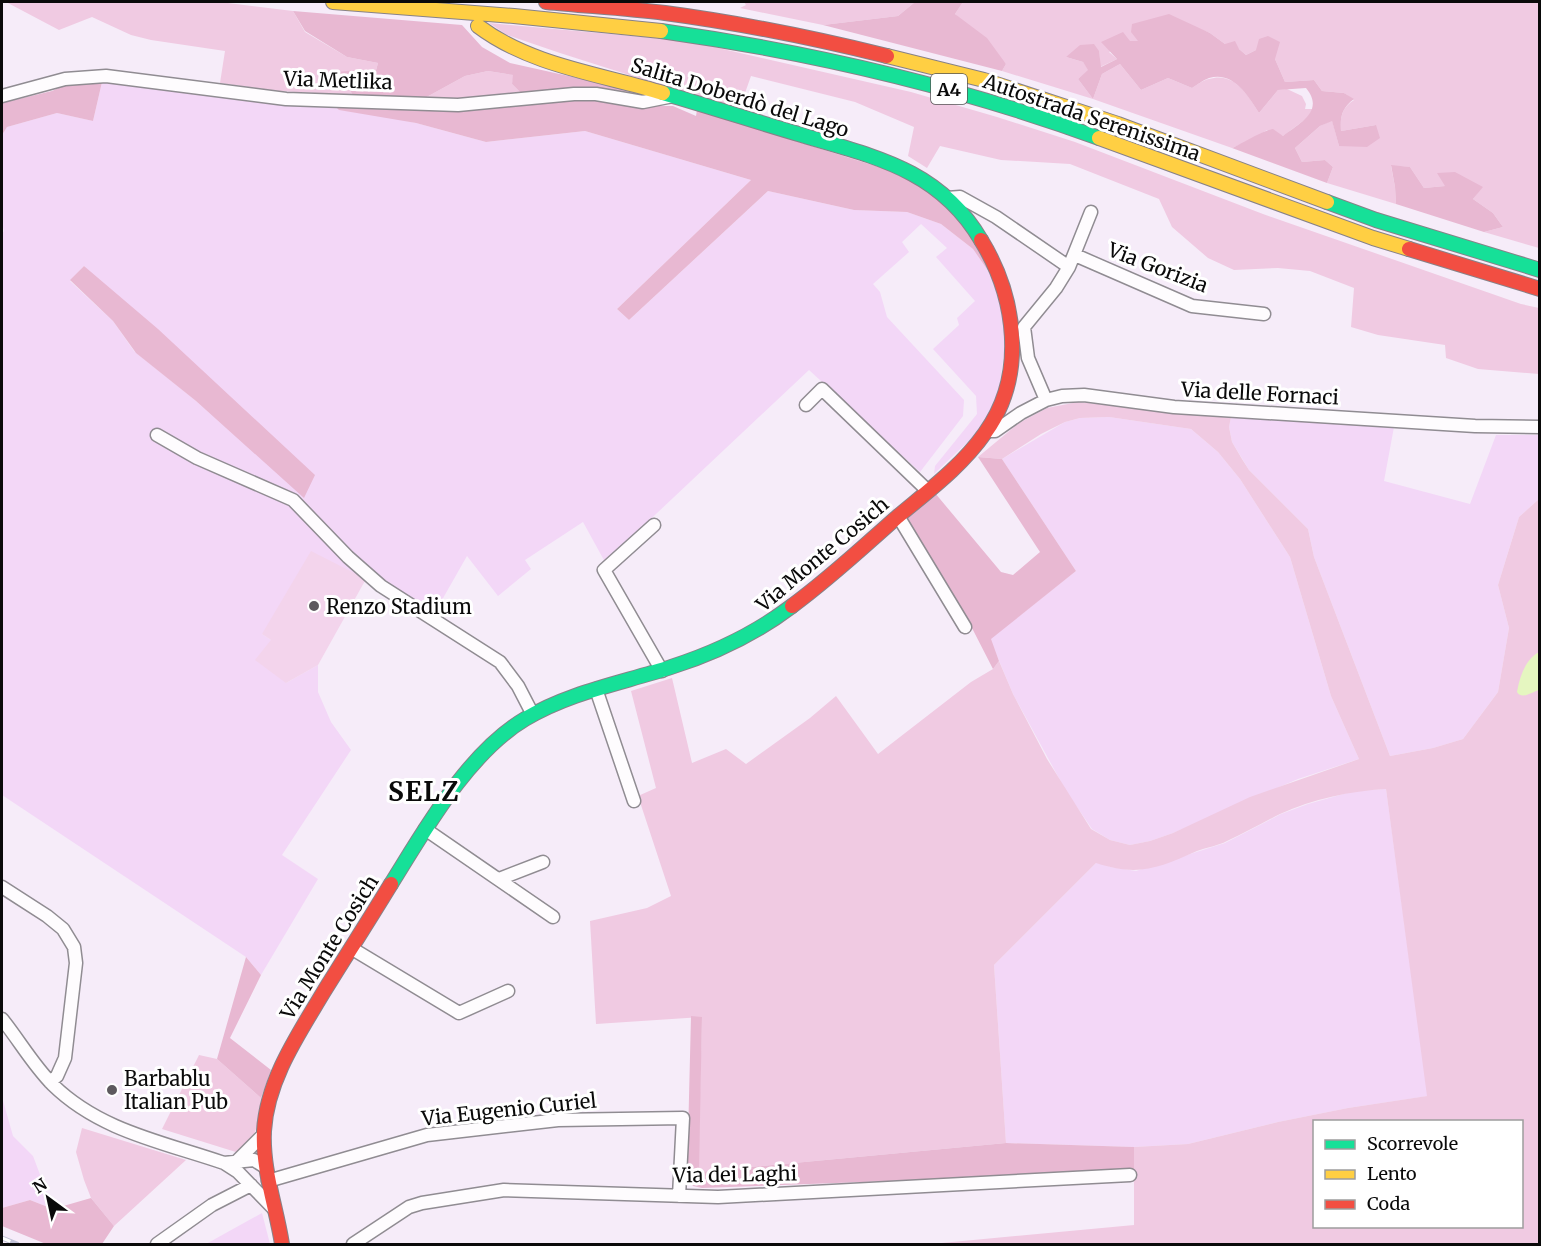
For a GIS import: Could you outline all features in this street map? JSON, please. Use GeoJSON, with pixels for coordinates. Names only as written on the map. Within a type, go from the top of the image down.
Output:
{"type":"FeatureCollection","features":[{"type":"Feature","properties":{"kind":"main road","name":"Autostrada Serenissima"},"geometry":{"type":"LineString","coordinates":[[333,2],[514,16],[662,31],[783,50],[879,71],[1047,118],[1373,238],[1539,289]]}},
{"type":"Feature","properties":{"kind":"main road","name":"Autostrada Serenissima"},"geometry":{"type":"LineString","coordinates":[[546,2],[664,13],[765,28],[905,59],[973,77],[1052,101],[1376,220],[1539,270]]}},
{"type":"Feature","properties":{"kind":"main road","name":"Salita Doberdò del Lago"},"geometry":{"type":"LineString","coordinates":[[478,26],[492,38],[513,49],[674,95],[913,172],[933,185],[971,224],[987,247],[1002,276],[1010,301],[1014,324],[1014,350],[1010,377],[1002,405],[987,431]]}},
{"type":"Feature","properties":{"kind":"main road","name":"Via Monte Cosich"},"geometry":{"type":"LineString","coordinates":[[282,1245],[266,1174],[264,1134],[267,1108],[287,1052],[426,829],[472,766],[500,736],[532,713],[596,689],[662,671],[718,650],[763,628],[832,576],[968,454],[987,431]]}},
{"type":"Feature","properties":{"kind":"street","name":"Via Metlika"},"geometry":{"type":"LineString","coordinates":[[2,96],[65,79],[106,76],[286,99],[458,105],[574,94],[596,94],[643,102],[674,95]]}},
{"type":"Feature","properties":{"kind":"street","name":"Salita Doberdò del Lago"},"geometry":{"type":"LineString","coordinates":[[947,198],[960,197],[996,217],[1069,267]]}},
{"type":"Feature","properties":{"kind":"street"},"geometry":{"type":"LineString","coordinates":[[1046,400],[1028,358],[1024,327],[1056,288],[1069,267],[1091,212]]}},
{"type":"Feature","properties":{"kind":"street","name":"Via Gorizia"},"geometry":{"type":"LineString","coordinates":[[1075,255],[1192,306],[1264,315]]}},
{"type":"Feature","properties":{"kind":"street"},"geometry":{"type":"LineString","coordinates":[[807,405],[822,389],[928,491]]}},
{"type":"Feature","properties":{"kind":"street","name":"Via delle Fornaci"},"geometry":{"type":"LineString","coordinates":[[987,431],[995,431],[1021,413],[1046,400],[1062,396],[1084,395],[1174,407],[1475,426],[1539,427]]}},
{"type":"Feature","properties":{"kind":"street"},"geometry":{"type":"LineString","coordinates":[[157,435],[197,458],[293,500],[348,557],[381,586],[500,662],[518,686],[532,713]]}},
{"type":"Feature","properties":{"kind":"street"},"geometry":{"type":"LineString","coordinates":[[898,516],[965,627]]}},
{"type":"Feature","properties":{"kind":"street"},"geometry":{"type":"LineString","coordinates":[[654,525],[604,570],[662,671]]}},
{"type":"Feature","properties":{"kind":"street"},"geometry":{"type":"LineString","coordinates":[[596,689],[634,801]]}},
{"type":"Feature","properties":{"kind":"street"},"geometry":{"type":"LineString","coordinates":[[426,829],[552,917]]}},
{"type":"Feature","properties":{"kind":"street"},"geometry":{"type":"LineString","coordinates":[[499,879],[543,862]]}},
{"type":"Feature","properties":{"kind":"street"},"geometry":{"type":"LineString","coordinates":[[2,887],[63,929],[74,947],[76,963],[65,1058],[57,1076],[50,1082]]}},
{"type":"Feature","properties":{"kind":"street"},"geometry":{"type":"LineString","coordinates":[[351,948],[459,1013],[508,991]]}},
{"type":"Feature","properties":{"kind":"street"},"geometry":{"type":"LineString","coordinates":[[2,1019],[50,1082],[75,1105],[113,1126],[224,1163],[238,1166],[254,1160],[266,1174]]}},
{"type":"Feature","properties":{"kind":"street","name":"Via Eugenio Curiel"},"geometry":{"type":"LineString","coordinates":[[266,1174],[427,1135],[558,1120],[682,1118],[679,1196]]}},
{"type":"Feature","properties":{"kind":"street"},"geometry":{"type":"LineString","coordinates":[[238,1166],[264,1134]]}},
{"type":"Feature","properties":{"kind":"street"},"geometry":{"type":"LineString","coordinates":[[238,1166],[251,1185],[274,1209]]}},
{"type":"Feature","properties":{"kind":"street","name":"Via dei Laghi"},"geometry":{"type":"LineString","coordinates":[[353,1245],[409,1207],[504,1190],[718,1197],[1130,1175]]}},
{"type":"Feature","properties":{"kind":"street"},"geometry":{"type":"LineString","coordinates":[[157,1245],[212,1205],[251,1185]]}},
{"type":"Feature","properties":{"kind":"shaded area"},"geometry":{"type":"Polygon","coordinates":[[[6,2],[220,2],[293,11],[305,32],[347,57],[378,63],[375,74],[358,70],[338,73],[353,95],[278,91],[220,83],[225,51],[131,35],[92,17],[59,30],[6,2]]]}},
{"type":"Feature","properties":{"kind":"shaded area"},"geometry":{"type":"Polygon","coordinates":[[[744,2],[915,2],[898,16],[823,25],[740,8],[746,5],[744,2]]]}},
{"type":"Feature","properties":{"kind":"shaded area"},"geometry":{"type":"Polygon","coordinates":[[[915,2],[963,2],[955,14],[987,38],[1006,64],[1002,71],[823,25],[898,16],[915,2]]]}},
{"type":"Feature","properties":{"kind":"shaded area"},"geometry":{"type":"Polygon","coordinates":[[[963,2],[1539,2],[1539,248],[1484,232],[1503,227],[1493,213],[1473,199],[1482,187],[1424,188],[1410,167],[1391,166],[1396,204],[1327,183],[1333,167],[1325,160],[1302,162],[1295,148],[1320,126],[1332,120],[1339,146],[1376,125],[1341,131],[1343,113],[1354,100],[1344,93],[1322,91],[1314,80],[1285,82],[1275,59],[1256,50],[1246,55],[1210,33],[1197,28],[1139,42],[1130,41],[1109,52],[1117,59],[1100,67],[1099,51],[1066,57],[1083,62],[1089,70],[1078,79],[1093,99],[1002,71],[1006,64],[955,14],[963,2]]]}},
{"type":"Feature","properties":{"kind":"shaded area"},"geometry":{"type":"Polygon","coordinates":[[[293,11],[462,25],[482,47],[510,63],[636,91],[639,94],[633,97],[571,89],[521,93],[512,84],[513,75],[488,71],[465,76],[423,99],[353,95],[337,72],[358,70],[375,74],[378,63],[347,57],[305,31],[293,11]]]}},
{"type":"Feature","properties":{"kind":"shaded area"},"geometry":{"type":"Polygon","coordinates":[[[1169,14],[1210,33],[1225,44],[1235,41],[1246,55],[1256,50],[1259,39],[1268,36],[1280,42],[1275,59],[1285,82],[1314,80],[1322,91],[1344,93],[1354,99],[1343,113],[1341,131],[1376,125],[1380,138],[1367,147],[1339,146],[1332,121],[1320,126],[1295,148],[1302,162],[1325,160],[1333,167],[1327,183],[1232,148],[1273,129],[1283,136],[1303,121],[1312,110],[1313,103],[1306,88],[1278,90],[1259,113],[1239,86],[1226,78],[1209,78],[1192,88],[1168,78],[1141,90],[1120,64],[1102,74],[1093,99],[1078,79],[1088,70],[1083,62],[1066,57],[1080,45],[1094,44],[1099,51],[1101,67],[1117,59],[1101,42],[1123,32],[1130,41],[1138,41],[1131,32],[1132,24],[1169,14]]]}},
{"type":"Feature","properties":{"kind":"shaded area"},"geometry":{"type":"Polygon","coordinates":[[[489,23],[688,41],[911,92],[1075,142],[1263,214],[1521,304],[1539,308],[1539,374],[1478,369],[1446,358],[1445,345],[1378,335],[1351,327],[1354,288],[1310,271],[1278,268],[1234,270],[1208,258],[1172,227],[1159,199],[1070,164],[1001,160],[940,146],[927,168],[908,156],[914,127],[855,102],[751,76],[739,110],[507,35],[489,23]]]}},
{"type":"Feature","properties":{"kind":"shaded area"},"geometry":{"type":"Polygon","coordinates":[[[1120,64],[1141,90],[1168,78],[1192,88],[1205,80],[1218,77],[1233,81],[1239,86],[1259,113],[1278,90],[1287,89],[1302,96],[1306,104],[1305,109],[1313,109],[1307,118],[1283,136],[1267,130],[1232,148],[1093,99],[1102,74],[1120,64]]]}},
{"type":"Feature","properties":{"kind":"shaded area"},"geometry":{"type":"Polygon","coordinates":[[[488,71],[514,75],[512,84],[521,93],[484,98],[423,99],[465,76],[488,71]]]}},
{"type":"Feature","properties":{"kind":"shaded area"},"geometry":{"type":"Polygon","coordinates":[[[102,82],[217,96],[334,105],[416,123],[486,142],[585,131],[751,180],[617,309],[629,320],[768,191],[854,210],[907,212],[941,224],[973,249],[1000,288],[1008,327],[997,403],[975,435],[934,474],[935,466],[977,414],[976,396],[933,349],[959,325],[957,318],[975,301],[936,257],[947,248],[921,224],[902,242],[909,252],[873,284],[880,292],[887,317],[964,400],[963,416],[920,472],[809,370],[605,562],[583,522],[525,560],[531,569],[498,596],[467,556],[434,614],[374,573],[262,634],[271,640],[286,683],[318,665],[318,692],[331,722],[351,750],[282,855],[318,879],[261,975],[246,957],[2,795],[2,231],[4,232],[2,135],[7,127],[57,113],[93,121],[102,82]],[[84,266],[70,281],[113,321],[134,351],[196,401],[304,497],[84,266]]]}},
{"type":"Feature","properties":{"kind":"shaded area"},"geometry":{"type":"Polygon","coordinates":[[[102,82],[93,121],[57,113],[7,127],[2,135],[2,103],[52,91],[67,84],[102,82]]]}},
{"type":"Feature","properties":{"kind":"shaded area"},"geometry":{"type":"Polygon","coordinates":[[[592,99],[638,106],[673,106],[696,116],[697,110],[885,169],[928,189],[967,228],[1000,288],[973,249],[941,224],[907,212],[854,210],[768,191],[629,320],[617,309],[751,180],[585,131],[486,142],[416,123],[339,110],[334,105],[592,99]]]}},
{"type":"Feature","properties":{"kind":"shaded area"},"geometry":{"type":"Polygon","coordinates":[[[1391,165],[1410,167],[1424,188],[1445,186],[1437,173],[1455,172],[1483,187],[1473,199],[1493,213],[1503,227],[1484,232],[1396,204],[1391,165]]]}},
{"type":"Feature","properties":{"kind":"shaded area"},"geometry":{"type":"Polygon","coordinates":[[[84,266],[158,329],[315,475],[304,498],[196,401],[136,353],[113,321],[70,280],[84,266]]]}},
{"type":"Feature","properties":{"kind":"shaded area"},"geometry":{"type":"Polygon","coordinates":[[[1078,402],[1231,417],[1229,427],[1232,442],[1249,470],[1308,529],[1314,557],[1390,756],[1433,748],[1463,739],[1498,692],[1509,628],[1498,585],[1519,517],[1539,499],[1539,1244],[931,1244],[1134,1225],[1134,1147],[1188,1144],[1278,1122],[1427,1096],[1386,789],[1345,794],[1305,804],[1280,814],[1224,843],[1148,869],[1124,869],[1096,863],[994,965],[1006,1143],[698,1172],[702,1017],[596,1024],[590,921],[647,908],[671,896],[638,796],[656,788],[631,691],[672,678],[692,763],[726,749],[746,764],[810,718],[836,696],[878,754],[971,682],[993,669],[999,661],[1013,694],[1047,759],[1091,829],[1110,840],[1130,845],[1173,833],[1250,797],[1359,759],[1331,696],[1290,557],[1240,479],[1218,452],[1191,429],[1109,417],[1080,418],[1065,422],[1041,434],[1002,459],[978,457],[1019,423],[1047,408],[1078,402]]]}},
{"type":"Feature","properties":{"kind":"shaded area"},"geometry":{"type":"Polygon","coordinates":[[[1109,417],[1191,429],[1218,452],[1240,479],[1290,557],[1331,696],[1359,759],[1298,779],[1173,833],[1130,845],[1110,840],[1092,829],[1066,791],[1013,694],[990,639],[1076,571],[1002,459],[1065,422],[1080,418],[1109,417]]]}},
{"type":"Feature","properties":{"kind":"shaded area"},"geometry":{"type":"Polygon","coordinates":[[[1231,417],[1394,427],[1384,481],[1470,504],[1496,435],[1539,435],[1539,499],[1519,517],[1498,585],[1509,628],[1498,692],[1463,739],[1433,748],[1390,756],[1314,557],[1308,529],[1249,470],[1232,442],[1229,427],[1231,417]]]}},
{"type":"Feature","properties":{"kind":"shaded area"},"geometry":{"type":"Polygon","coordinates":[[[978,457],[1002,459],[1076,571],[991,639],[999,661],[993,669],[973,630],[907,519],[935,493],[1001,572],[1013,575],[1040,552],[978,457]]]}},
{"type":"Feature","properties":{"kind":"shaded area","name":"Renzo Stadium"},"geometry":{"type":"Polygon","coordinates":[[[311,551],[366,579],[318,665],[286,683],[255,660],[271,640],[262,634],[311,551]]]}},
{"type":"Feature","properties":{"kind":"shaded area"},"geometry":{"type":"Polygon","coordinates":[[[1539,652],[1539,690],[1524,695],[1519,694],[1517,692],[1524,669],[1530,659],[1539,652]]]}},
{"type":"Feature","properties":{"kind":"shaded area"},"geometry":{"type":"Polygon","coordinates":[[[1386,789],[1428,1096],[1348,1108],[1278,1122],[1188,1144],[1134,1147],[1006,1143],[994,965],[1097,862],[1136,871],[1225,843],[1281,814],[1308,804],[1354,791],[1386,789]]]}},
{"type":"Feature","properties":{"kind":"shaded area"},"geometry":{"type":"Polygon","coordinates":[[[246,957],[261,975],[230,1038],[271,1070],[261,1098],[217,1059],[246,957]]]}},
{"type":"Feature","properties":{"kind":"shaded area"},"geometry":{"type":"Polygon","coordinates":[[[691,1016],[702,1017],[699,1172],[1006,1143],[1134,1147],[1134,1172],[702,1188],[693,1186],[687,1178],[691,1016]]]}},
{"type":"Feature","properties":{"kind":"shaded area"},"geometry":{"type":"Polygon","coordinates":[[[199,1055],[217,1059],[261,1098],[254,1134],[239,1153],[162,1129],[199,1055]]]}},
{"type":"Feature","properties":{"kind":"shaded area"},"geometry":{"type":"Polygon","coordinates":[[[2,1097],[13,1136],[33,1156],[53,1209],[30,1200],[2,1208],[2,1097]]]}},
{"type":"Feature","properties":{"kind":"shaded area"},"geometry":{"type":"Polygon","coordinates":[[[82,1128],[186,1160],[114,1226],[91,1198],[84,1180],[76,1152],[82,1128]]]}},
{"type":"Feature","properties":{"kind":"shaded area"},"geometry":{"type":"Polygon","coordinates":[[[91,1198],[114,1226],[102,1244],[46,1244],[2,1226],[2,1208],[30,1200],[53,1209],[91,1198]]]}},
{"type":"Feature","properties":{"kind":"shaded area"},"geometry":{"type":"Polygon","coordinates":[[[262,1213],[270,1244],[206,1244],[262,1213]]]}},
{"type":"Feature","properties":{"kind":"railway"},"geometry":{"type":"LineString","coordinates":[[2,1238],[17,1244]]}},
{"type":"Feature","properties":{"kind":"traffic: fast"},"geometry":{"type":"LineString","coordinates":[[661,31],[772,49],[883,73],[992,102],[1099,138]]}},
{"type":"Feature","properties":{"kind":"traffic: fast"},"geometry":{"type":"LineString","coordinates":[[663,93],[850,149],[900,168],[923,180],[944,196],[964,215],[981,240]]}},
{"type":"Feature","properties":{"kind":"traffic: fast"},"geometry":{"type":"LineString","coordinates":[[1327,202],[1376,220],[1540,270]]}},
{"type":"Feature","properties":{"kind":"traffic: fast"},"geometry":{"type":"LineString","coordinates":[[391,884],[434,816],[467,771],[485,751],[525,719],[578,695],[703,656],[749,634],[792,606]]}},
{"type":"Feature","properties":{"kind":"traffic: slow"},"geometry":{"type":"LineString","coordinates":[[333,2],[514,16],[661,31]]}},
{"type":"Feature","properties":{"kind":"traffic: slow"},"geometry":{"type":"LineString","coordinates":[[478,26],[499,40],[543,60],[663,93]]}},
{"type":"Feature","properties":{"kind":"traffic: slow"},"geometry":{"type":"LineString","coordinates":[[887,56],[984,80],[1118,124],[1327,202]]}},
{"type":"Feature","properties":{"kind":"traffic: slow"},"geometry":{"type":"LineString","coordinates":[[1099,138],[1409,249]]}},
{"type":"Feature","properties":{"kind":"traffic: jam"},"geometry":{"type":"LineString","coordinates":[[546,2],[650,11],[721,21],[887,56]]}},
{"type":"Feature","properties":{"kind":"traffic: jam"},"geometry":{"type":"LineString","coordinates":[[792,606],[955,468],[985,433],[998,410],[1007,386],[1012,336],[1009,311],[1002,286],[981,240]]}},
{"type":"Feature","properties":{"kind":"traffic: jam"},"geometry":{"type":"LineString","coordinates":[[1409,249],[1540,289]]}},
{"type":"Feature","properties":{"kind":"traffic: jam"},"geometry":{"type":"LineString","coordinates":[[282,1244],[265,1159],[264,1131],[271,1094],[294,1042],[391,884]]}},
{"type":"Feature","properties":{"kind":"place","name":"Renzo Stadium"},"geometry":{"type":"Point","coordinates":[314,606]}},
{"type":"Feature","properties":{"kind":"place","name":"Barbablu Italian Pub"},"geometry":{"type":"Point","coordinates":[112,1090]}},
{"type":"Feature","properties":{"kind":"district","name":"SELZ"},"geometry":{"type":"Point","coordinates":[424,791]}}]}
